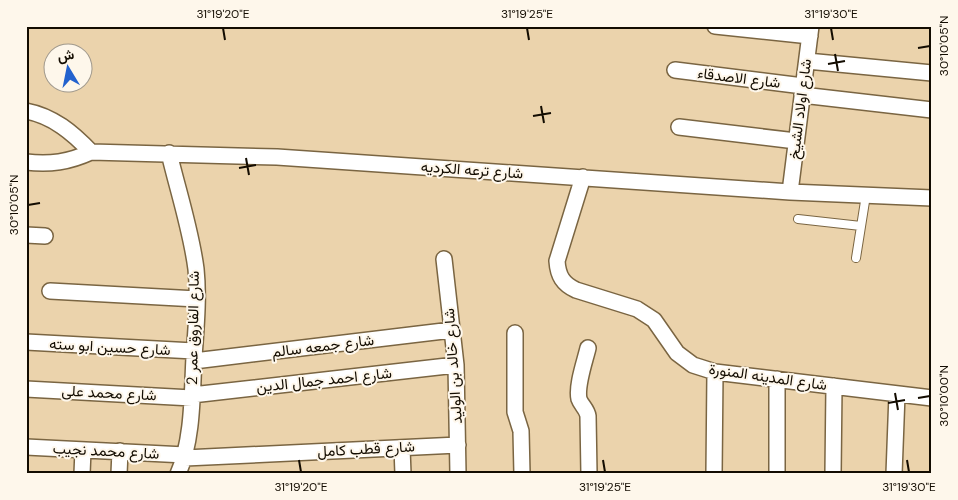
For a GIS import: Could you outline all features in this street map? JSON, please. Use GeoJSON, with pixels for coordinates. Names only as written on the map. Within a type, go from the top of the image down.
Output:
{"type":"FeatureCollection","features":[{"type":"Feature","properties":{"kind":"street"},"geometry":{"type":"LineString","coordinates":[[715,26],[810,31]]}},
{"type":"Feature","properties":{"kind":"street","name":"شارع اولاد الشيخ"},"geometry":{"type":"LineString","coordinates":[[790,192],[810,31]]}},
{"type":"Feature","properties":{"kind":"street"},"geometry":{"type":"LineString","coordinates":[[806,61],[932,73]]}},
{"type":"Feature","properties":{"kind":"street","name":"شارع الاصدقاء"},"geometry":{"type":"LineString","coordinates":[[675,70],[932,110]]}},
{"type":"Feature","properties":{"kind":"street"},"geometry":{"type":"LineString","coordinates":[[26,111],[54,120],[74,134],[91,152],[61,163],[26,162]]}},
{"type":"Feature","properties":{"kind":"street"},"geometry":{"type":"LineString","coordinates":[[680,127],[796,141]]}},
{"type":"Feature","properties":{"kind":"street","name":"شارع ترعه الكرديه"},"geometry":{"type":"LineString","coordinates":[[91,152],[277,157],[790,192],[932,198]]}},
{"type":"Feature","properties":{"kind":"street","name":"شارع الفاروق عمر 2"},"geometry":{"type":"LineString","coordinates":[[169,153],[191,242],[196,269],[197,299],[192,396],[185,456],[178,474]]}},
{"type":"Feature","properties":{"kind":"street","name":"شارع المدينه المنورة"},"geometry":{"type":"LineString","coordinates":[[583,177],[557,261],[561,279],[568,286],[637,308],[654,320],[677,353],[693,365],[715,372],[932,398]]}},
{"type":"Feature","properties":{"kind":"street"},"geometry":{"type":"LineString","coordinates":[[26,235],[45,236]]}},
{"type":"Feature","properties":{"kind":"street","name":"شارع خالد بن الوليد"},"geometry":{"type":"LineString","coordinates":[[444,259],[456,366],[458,474]]}},
{"type":"Feature","properties":{"kind":"street"},"geometry":{"type":"LineString","coordinates":[[50,291],[197,299]]}},
{"type":"Feature","properties":{"kind":"street","name":"شارع جمعه سالم"},"geometry":{"type":"LineString","coordinates":[[194,356],[452,330]]}},
{"type":"Feature","properties":{"kind":"street"},"geometry":{"type":"LineString","coordinates":[[515,334],[515,412],[521,432],[522,474]]}},
{"type":"Feature","properties":{"kind":"street","name":"شارع حسين ابو سته"},"geometry":{"type":"LineString","coordinates":[[26,342],[194,356]]}},
{"type":"Feature","properties":{"kind":"street"},"geometry":{"type":"LineString","coordinates":[[588,348],[578,392],[581,404],[585,407],[588,416],[588,474]]}},
{"type":"Feature","properties":{"kind":"street","name":"شارع احمد جمال الدين"},"geometry":{"type":"LineString","coordinates":[[192,396],[456,366]]}},
{"type":"Feature","properties":{"kind":"street"},"geometry":{"type":"LineString","coordinates":[[714,474],[715,372]]}},
{"type":"Feature","properties":{"kind":"street"},"geometry":{"type":"LineString","coordinates":[[777,379],[777,474]]}},
{"type":"Feature","properties":{"kind":"street"},"geometry":{"type":"LineString","coordinates":[[834,386],[834,474]]}},
{"type":"Feature","properties":{"kind":"street","name":"شارع محمد على"},"geometry":{"type":"LineString","coordinates":[[26,389],[192,396]]}},
{"type":"Feature","properties":{"kind":"street"},"geometry":{"type":"LineString","coordinates":[[894,474],[897,394]]}},
{"type":"Feature","properties":{"kind":"street","name":"شارع قطب كامل"},"geometry":{"type":"LineString","coordinates":[[185,456],[458,445]]}},
{"type":"Feature","properties":{"kind":"street","name":"شارع محمد نجيب"},"geometry":{"type":"LineString","coordinates":[[26,447],[185,456]]}},
{"type":"Feature","properties":{"kind":"street"},"geometry":{"type":"LineString","coordinates":[[402,448],[403,474]]}},
{"type":"Feature","properties":{"kind":"street"},"geometry":{"type":"LineString","coordinates":[[82,474],[83,450]]}},
{"type":"Feature","properties":{"kind":"street"},"geometry":{"type":"LineString","coordinates":[[119,474],[120,452]]}},
{"type":"Feature","properties":{"kind":"lane"},"geometry":{"type":"LineString","coordinates":[[856,258],[866,196]]}},
{"type":"Feature","properties":{"kind":"lane"},"geometry":{"type":"LineString","coordinates":[[798,219],[861,226]]}}]}
